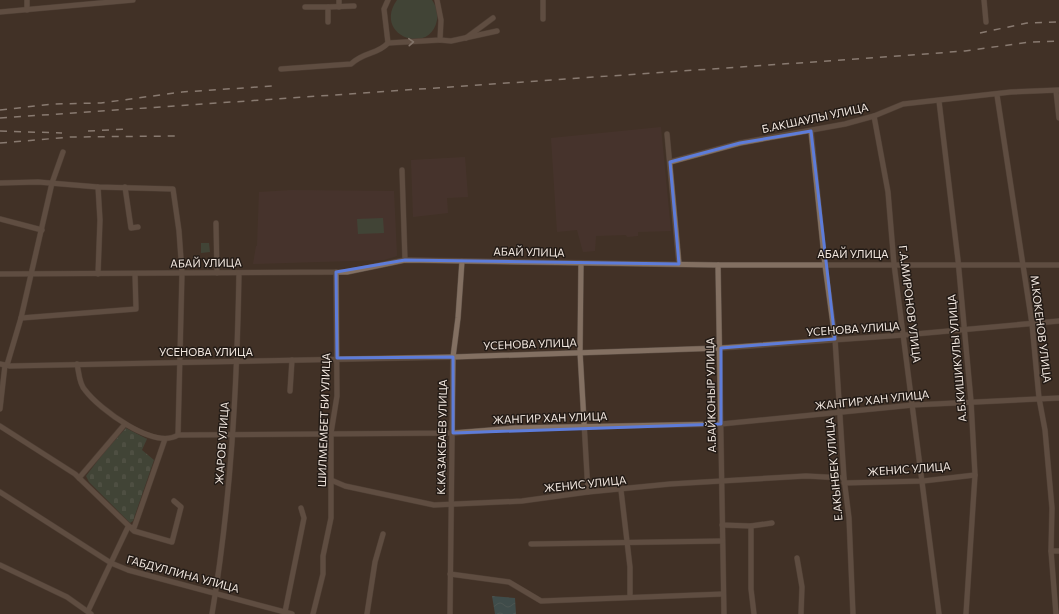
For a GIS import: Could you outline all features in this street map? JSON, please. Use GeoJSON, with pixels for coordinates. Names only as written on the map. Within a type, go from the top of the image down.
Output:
{"type":"FeatureCollection","features":[{"type":"Feature","properties":{"kind":"street"},"geometry":{"type":"LineString","coordinates":[[27,0],[28,10]]}},
{"type":"Feature","properties":{"kind":"street"},"geometry":{"type":"LineString","coordinates":[[0,12],[133,0]]}},
{"type":"Feature","properties":{"kind":"street"},"geometry":{"type":"LineString","coordinates":[[339,0],[339,7]]}},
{"type":"Feature","properties":{"kind":"street"},"geometry":{"type":"LineString","coordinates":[[388,0],[384,9],[388,43]]}},
{"type":"Feature","properties":{"kind":"street"},"geometry":{"type":"LineString","coordinates":[[438,0],[441,20],[440,40]]}},
{"type":"Feature","properties":{"kind":"street"},"geometry":{"type":"LineString","coordinates":[[543,0],[543,19]]}},
{"type":"Feature","properties":{"kind":"street"},"geometry":{"type":"LineString","coordinates":[[984,0],[986,22]]}},
{"type":"Feature","properties":{"kind":"street"},"geometry":{"type":"LineString","coordinates":[[305,7],[354,6]]}},
{"type":"Feature","properties":{"kind":"street"},"geometry":{"type":"LineString","coordinates":[[328,7],[328,22]]}},
{"type":"Feature","properties":{"kind":"street"},"geometry":{"type":"LineString","coordinates":[[466,38],[493,18]]}},
{"type":"Feature","properties":{"kind":"street"},"geometry":{"type":"LineString","coordinates":[[281,69],[351,64],[359,56],[381,50],[388,43],[440,40],[451,41],[497,31]]}},
{"type":"Feature","properties":{"kind":"street"},"geometry":{"type":"LineString","coordinates":[[1057,90],[1059,118]]}},
{"type":"Feature","properties":{"kind":"street","name":"Б.АКШАУЛЫ УЛИЦА"},"geometry":{"type":"LineString","coordinates":[[670,162],[740,143],[811,131],[874,116],[903,104],[997,95],[1011,92],[1057,90]]}},
{"type":"Feature","properties":{"kind":"street","name":"М.КОКЕНОВ УЛИЦА"},"geometry":{"type":"LineString","coordinates":[[997,95],[1032,324],[1045,430],[1052,508],[1051,551],[1056,614]]}},
{"type":"Feature","properties":{"kind":"street","name":"А.Б.КИШИКУЛЫ УЛИЦА"},"geometry":{"type":"LineString","coordinates":[[939,101],[959,264],[971,401],[975,475],[966,614]]}},
{"type":"Feature","properties":{"kind":"street","name":"Г.А.МИРОНОВ УЛИЦА"},"geometry":{"type":"LineString","coordinates":[[874,116],[888,192],[894,264],[923,480],[939,614]]}},
{"type":"Feature","properties":{"kind":"street","name":"Е.АКЫНБЕК УЛИЦА"},"geometry":{"type":"LineString","coordinates":[[811,131],[825,264],[835,339],[844,480],[849,518],[853,614]]}},
{"type":"Feature","properties":{"kind":"street"},"geometry":{"type":"LineString","coordinates":[[667,134],[679,264]]}},
{"type":"Feature","properties":{"kind":"street"},"geometry":{"type":"LineString","coordinates":[[0,409],[4,365],[21,318],[52,183],[63,152]]}},
{"type":"Feature","properties":{"kind":"street"},"geometry":{"type":"LineString","coordinates":[[402,170],[405,260]]}},
{"type":"Feature","properties":{"kind":"street"},"geometry":{"type":"LineString","coordinates":[[0,183],[52,183],[98,187],[173,189],[179,231],[182,273],[180,297],[181,362],[178,435]]}},
{"type":"Feature","properties":{"kind":"street"},"geometry":{"type":"LineString","coordinates":[[98,187],[100,220],[98,274]]}},
{"type":"Feature","properties":{"kind":"street"},"geometry":{"type":"LineString","coordinates":[[125,187],[131,228],[138,228]]}},
{"type":"Feature","properties":{"kind":"street"},"geometry":{"type":"LineString","coordinates":[[0,219],[42,230]]}},
{"type":"Feature","properties":{"kind":"street"},"geometry":{"type":"LineString","coordinates":[[216,223],[217,273]]}},
{"type":"Feature","properties":{"kind":"street","name":"АБАЙ УЛИЦА"},"geometry":{"type":"LineString","coordinates":[[0,274],[347,272],[405,260],[718,265],[1059,265]]}},
{"type":"Feature","properties":{"kind":"street","name":"К.КАЗАКБАЕВ УЛИЦА"},"geometry":{"type":"LineString","coordinates":[[450,614],[453,433],[452,357],[458,318],[462,261]]}},
{"type":"Feature","properties":{"kind":"street"},"geometry":{"type":"LineString","coordinates":[[581,263],[580,352],[588,492]]}},
{"type":"Feature","properties":{"kind":"street","name":"А.БАЙКОНЫР УЛИЦА"},"geometry":{"type":"LineString","coordinates":[[718,265],[721,348],[724,614]]}},
{"type":"Feature","properties":{"kind":"street","name":"ШИЛМЕМБЕТ БИ УЛИЦА"},"geometry":{"type":"LineString","coordinates":[[313,614],[323,574],[323,556],[331,518],[332,433],[337,396],[336,272]]}},
{"type":"Feature","properties":{"kind":"street","name":"ЖАРОВ УЛИЦА"},"geometry":{"type":"LineString","coordinates":[[212,614],[227,506],[233,434],[237,362],[239,273]]}},
{"type":"Feature","properties":{"kind":"street"},"geometry":{"type":"LineString","coordinates":[[21,318],[136,309],[135,274]]}},
{"type":"Feature","properties":{"kind":"street","name":"УСЕНОВА УЛИЦА"},"geometry":{"type":"LineString","coordinates":[[4,365],[452,357],[721,348],[904,335],[1059,321]]}},
{"type":"Feature","properties":{"kind":"street"},"geometry":{"type":"LineString","coordinates":[[290,391],[292,360]]}},
{"type":"Feature","properties":{"kind":"street"},"geometry":{"type":"LineString","coordinates":[[77,364],[83,389],[125,424],[140,433],[165,439],[134,528],[128,527]]}},
{"type":"Feature","properties":{"kind":"street","name":"ЖАНГИР ХАН УЛИЦА"},"geometry":{"type":"LineString","coordinates":[[165,439],[178,435],[453,433],[515,428],[721,424],[913,405],[971,401],[1059,398]]}},
{"type":"Feature","properties":{"kind":"street"},"geometry":{"type":"LineString","coordinates":[[79,478],[125,424]]}},
{"type":"Feature","properties":{"kind":"street"},"geometry":{"type":"LineString","coordinates":[[0,426],[79,478],[134,532],[172,542],[181,507],[174,501]]}},
{"type":"Feature","properties":{"kind":"street","name":"ЖЕНИС УЛИЦА"},"geometry":{"type":"LineString","coordinates":[[331,480],[346,486],[434,505],[522,502],[588,492],[621,490],[670,484],[806,476],[844,480],[923,480],[975,475]]}},
{"type":"Feature","properties":{"kind":"street"},"geometry":{"type":"LineString","coordinates":[[621,490],[630,567],[630,597]]}},
{"type":"Feature","properties":{"kind":"street","name":"ГАБДУЛЛИНА УЛИЦА"},"geometry":{"type":"LineString","coordinates":[[0,492],[111,563],[128,570],[292,614]]}},
{"type":"Feature","properties":{"kind":"street"},"geometry":{"type":"LineString","coordinates":[[285,612],[304,518],[301,508]]}},
{"type":"Feature","properties":{"kind":"street"},"geometry":{"type":"LineString","coordinates":[[1052,508],[1059,508]]}},
{"type":"Feature","properties":{"kind":"street"},"geometry":{"type":"LineString","coordinates":[[722,525],[751,526],[772,524]]}},
{"type":"Feature","properties":{"kind":"street"},"geometry":{"type":"LineString","coordinates":[[751,526],[751,589],[754,614]]}},
{"type":"Feature","properties":{"kind":"street"},"geometry":{"type":"LineString","coordinates":[[0,565],[67,597],[90,613],[128,527]]}},
{"type":"Feature","properties":{"kind":"street"},"geometry":{"type":"LineString","coordinates":[[367,614],[375,562],[383,534]]}},
{"type":"Feature","properties":{"kind":"street"},"geometry":{"type":"LineString","coordinates":[[531,544],[722,541]]}},
{"type":"Feature","properties":{"kind":"street"},"geometry":{"type":"LineString","coordinates":[[1051,551],[1059,551]]}},
{"type":"Feature","properties":{"kind":"street"},"geometry":{"type":"LineString","coordinates":[[797,558],[802,587],[802,614]]}},
{"type":"Feature","properties":{"kind":"street"},"geometry":{"type":"LineString","coordinates":[[450,574],[509,582],[541,601],[723,594]]}},
{"type":"Feature","properties":{"kind":"highlighted area"},"geometry":{"type":"Polygon","coordinates":[[[811,131],[835,339],[721,348],[721,424],[453,433],[453,357],[337,358],[336,272],[405,260],[679,264],[670,162],[740,143],[811,131]]]}},
{"type":"Feature","properties":{"kind":"shaded area"},"geometry":{"type":"Polygon","coordinates":[[[661,127],[671,231],[638,232],[638,236],[627,237],[626,235],[596,236],[595,251],[583,252],[577,230],[557,232],[551,138],[661,127]]]}},
{"type":"Feature","properties":{"kind":"shaded area"},"geometry":{"type":"Polygon","coordinates":[[[465,157],[468,197],[447,198],[448,213],[413,217],[411,160],[465,157]]]}},
{"type":"Feature","properties":{"kind":"shaded area"},"geometry":{"type":"Polygon","coordinates":[[[292,190],[394,191],[397,256],[384,260],[253,264],[257,246],[259,192],[292,190]]]}},
{"type":"Feature","properties":{"kind":"green space"},"geometry":{"type":"Polygon","coordinates":[[[397,0],[432,0],[438,15],[432,31],[424,37],[415,39],[405,37],[397,31],[392,23],[391,12],[397,0]]]}},
{"type":"Feature","properties":{"kind":"green space"},"geometry":{"type":"Polygon","coordinates":[[[383,218],[384,233],[358,234],[357,219],[383,218]]]}},
{"type":"Feature","properties":{"kind":"green space"},"geometry":{"type":"Polygon","coordinates":[[[201,243],[209,243],[210,252],[201,253],[201,243]]]}},
{"type":"Feature","properties":{"kind":"green space"},"geometry":{"type":"Polygon","coordinates":[[[126,428],[147,439],[142,450],[154,460],[133,521],[130,523],[89,482],[86,476],[105,451],[126,428]]]}},
{"type":"Feature","properties":{"kind":"water"},"geometry":{"type":"Polygon","coordinates":[[[492,596],[515,598],[516,614],[495,614],[492,596]]]}},
{"type":"Feature","properties":{"kind":"railway"},"geometry":{"type":"LineString","coordinates":[[980,33],[1027,23],[1059,22]]}},
{"type":"Feature","properties":{"kind":"railway"},"geometry":{"type":"LineString","coordinates":[[0,118],[856,59],[965,51],[1030,42],[1059,41]]}},
{"type":"Feature","properties":{"kind":"railway"},"geometry":{"type":"LineString","coordinates":[[0,110],[53,104],[101,103],[182,92],[273,86]]}},
{"type":"Feature","properties":{"kind":"railway"},"geometry":{"type":"LineString","coordinates":[[88,131],[126,129]]}},
{"type":"Feature","properties":{"kind":"railway"},"geometry":{"type":"LineString","coordinates":[[0,131],[62,133]]}},
{"type":"Feature","properties":{"kind":"railway"},"geometry":{"type":"LineString","coordinates":[[0,143],[71,137],[179,136]]}}]}
